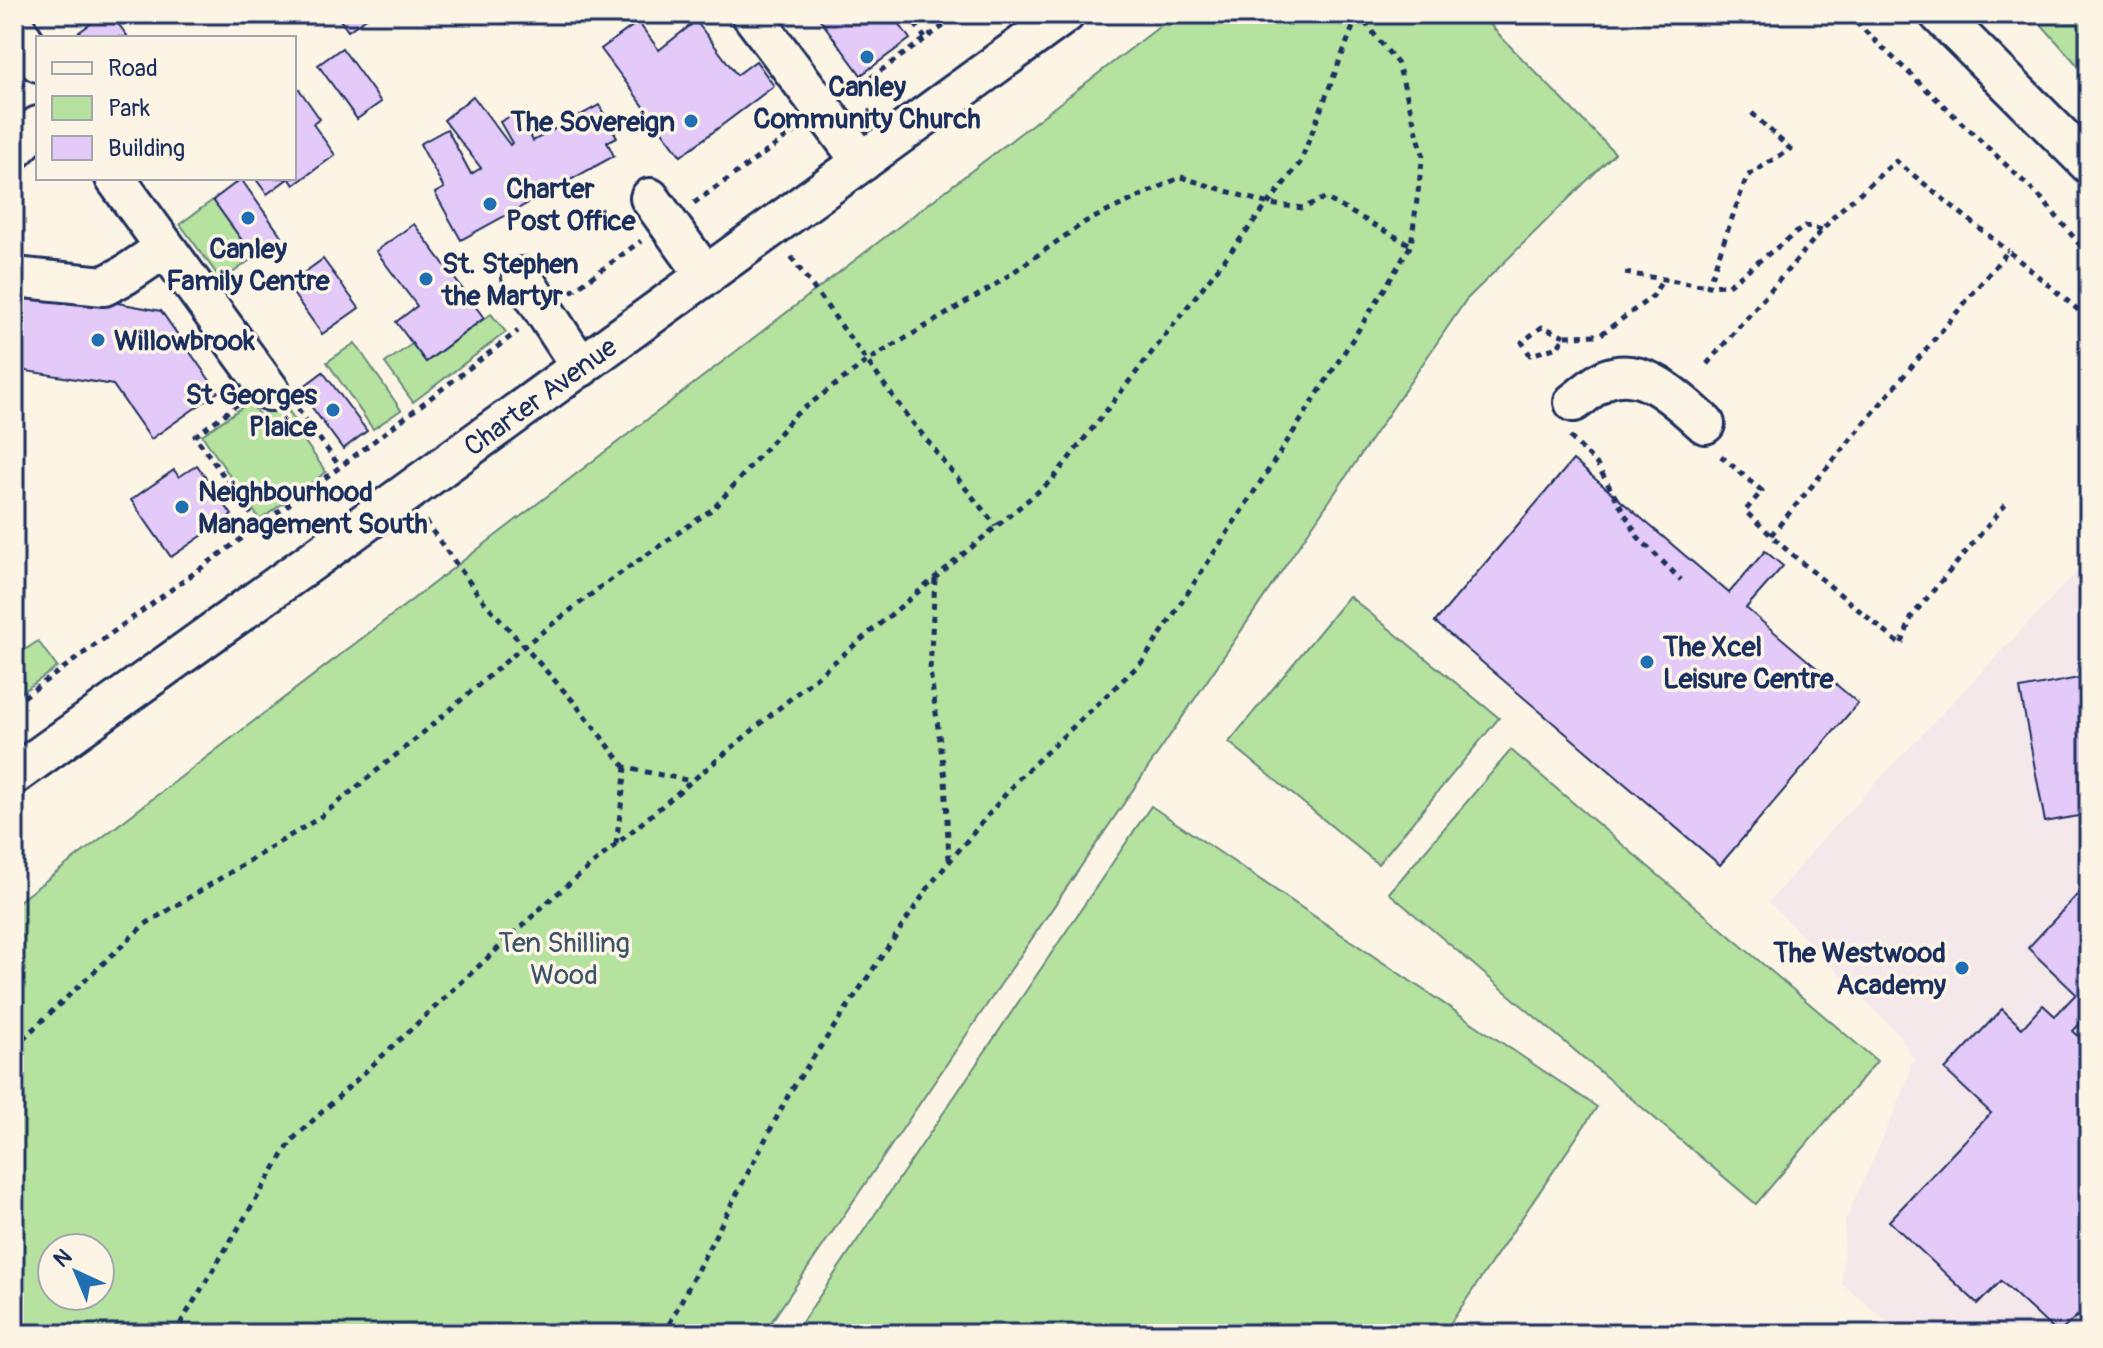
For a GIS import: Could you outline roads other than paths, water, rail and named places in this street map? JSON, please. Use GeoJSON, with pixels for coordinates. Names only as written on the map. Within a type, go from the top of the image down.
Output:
{"type":"FeatureCollection","features":[{"type":"Feature","properties":{"kind":"street"},"geometry":{"type":"LineString","coordinates":[[751,14],[862,162]]}},
{"type":"Feature","properties":{"kind":"street","name":"Charter Avenue"},"geometry":{"type":"LineString","coordinates":[[14,775],[1065,14]]}},
{"type":"Feature","properties":{"kind":"street"},"geometry":{"type":"LineString","coordinates":[[1939,14],[2089,164]]}},
{"type":"Feature","properties":{"kind":"street"},"geometry":{"type":"LineString","coordinates":[[14,26],[36,59]]}},
{"type":"Feature","properties":{"kind":"street"},"geometry":{"type":"LineString","coordinates":[[14,150],[36,128]]}},
{"type":"Feature","properties":{"kind":"street"},"geometry":{"type":"LineString","coordinates":[[116,180],[268,387]]}},
{"type":"Feature","properties":{"kind":"street"},"geometry":{"type":"LineString","coordinates":[[659,210],[706,276]]}},
{"type":"Feature","properties":{"kind":"street"},"geometry":{"type":"LineString","coordinates":[[14,277],[104,286],[165,248]]}},
{"type":"Feature","properties":{"kind":"street"},"geometry":{"type":"LineString","coordinates":[[522,277],[581,367]]}},
{"type":"Feature","properties":{"kind":"street"},"geometry":{"type":"LineString","coordinates":[[1570,417],[1605,379],[1631,375],[1663,389],[1708,436]]}},
{"type":"Feature","properties":{"kind":"place","name":"Canley Community Church"},"geometry":{"type":"Point","coordinates":[867,57]}},
{"type":"Feature","properties":{"kind":"place","name":"The Sovereign"},"geometry":{"type":"Point","coordinates":[691,121]}},
{"type":"Feature","properties":{"kind":"place","name":"Charter Post Office"},"geometry":{"type":"Point","coordinates":[490,204]}},
{"type":"Feature","properties":{"kind":"place","name":"Canley Family Centre"},"geometry":{"type":"Point","coordinates":[248,218]}},
{"type":"Feature","properties":{"kind":"place","name":"St. Stephen the Martyr"},"geometry":{"type":"Point","coordinates":[426,279]}},
{"type":"Feature","properties":{"kind":"place","name":"Willowbrook"},"geometry":{"type":"Point","coordinates":[98,340]}},
{"type":"Feature","properties":{"kind":"place","name":"St Georges Plaice"},"geometry":{"type":"Point","coordinates":[333,410]}},
{"type":"Feature","properties":{"kind":"place","name":"Neighbourhood Management South"},"geometry":{"type":"Point","coordinates":[182,507]}},
{"type":"Feature","properties":{"kind":"place","name":"The Xcel Leisure Centre"},"geometry":{"type":"Point","coordinates":[1647,662]}},
{"type":"Feature","properties":{"kind":"place","name":"The Westwood Academy"},"geometry":{"type":"Point","coordinates":[1962,968]}},
{"type":"Feature","properties":{"kind":"park label","name":"Ten Shilling Wood"},"geometry":{"type":"Point","coordinates":[564,958]}}]}
